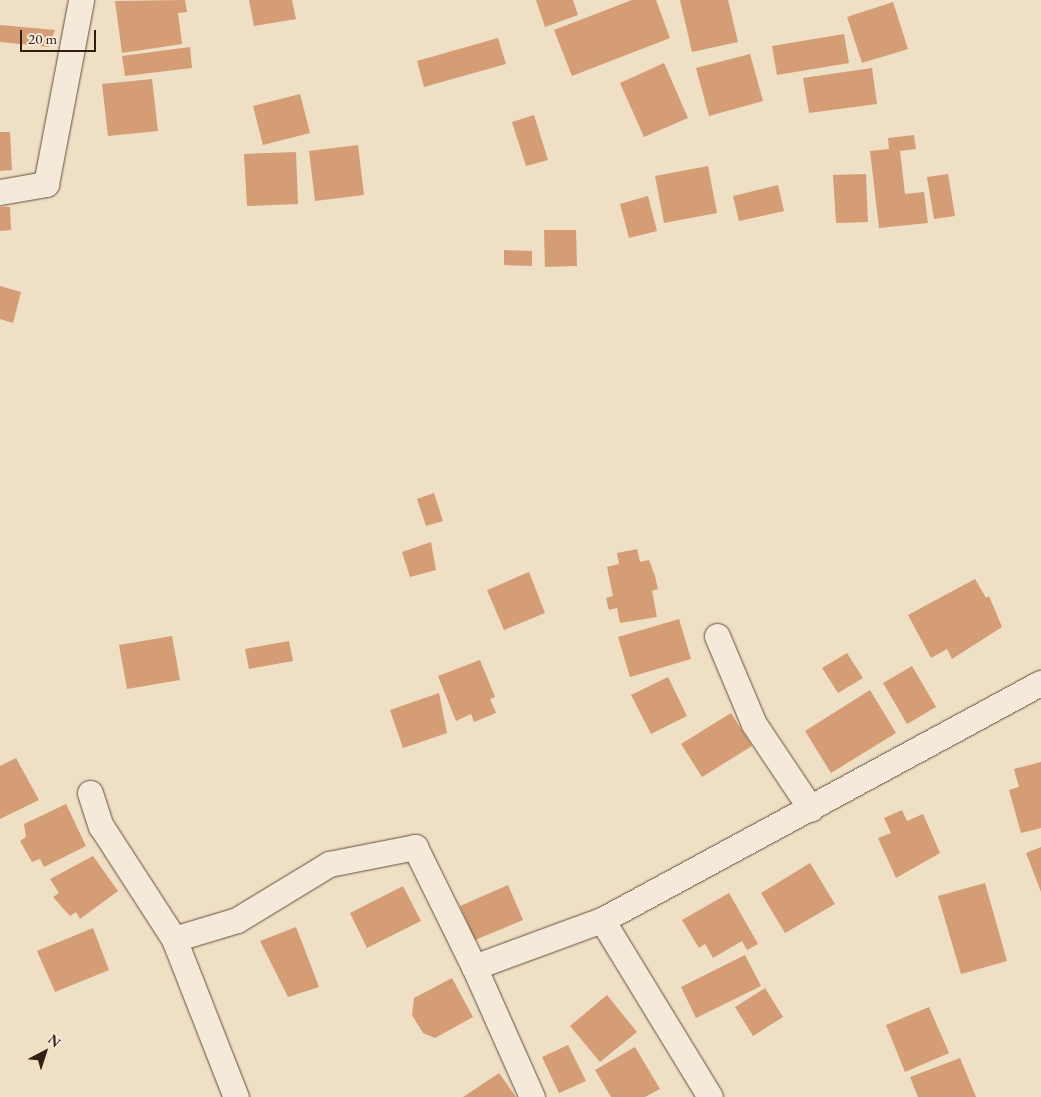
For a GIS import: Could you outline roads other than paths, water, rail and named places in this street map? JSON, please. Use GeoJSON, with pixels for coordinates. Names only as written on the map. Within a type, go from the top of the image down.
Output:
{"type":"FeatureCollection","features":[{"type":"Feature","properties":{"kind":"street"},"geometry":{"type":"LineString","coordinates":[[0,192],[46,184],[81,0]]}},
{"type":"Feature","properties":{"kind":"street"},"geometry":{"type":"LineString","coordinates":[[717,636],[754,724],[811,809]]}},
{"type":"Feature","properties":{"kind":"street"},"geometry":{"type":"LineString","coordinates":[[474,967],[602,920],[811,809],[1041,683]]}},
{"type":"Feature","properties":{"kind":"street"},"geometry":{"type":"LineString","coordinates":[[90,793],[101,826],[174,939],[236,1097]]}},
{"type":"Feature","properties":{"kind":"street"},"geometry":{"type":"LineString","coordinates":[[174,939],[237,920],[329,864],[415,848],[474,967],[532,1097]]}},
{"type":"Feature","properties":{"kind":"street"},"geometry":{"type":"LineString","coordinates":[[602,920],[710,1097]]}}]}
